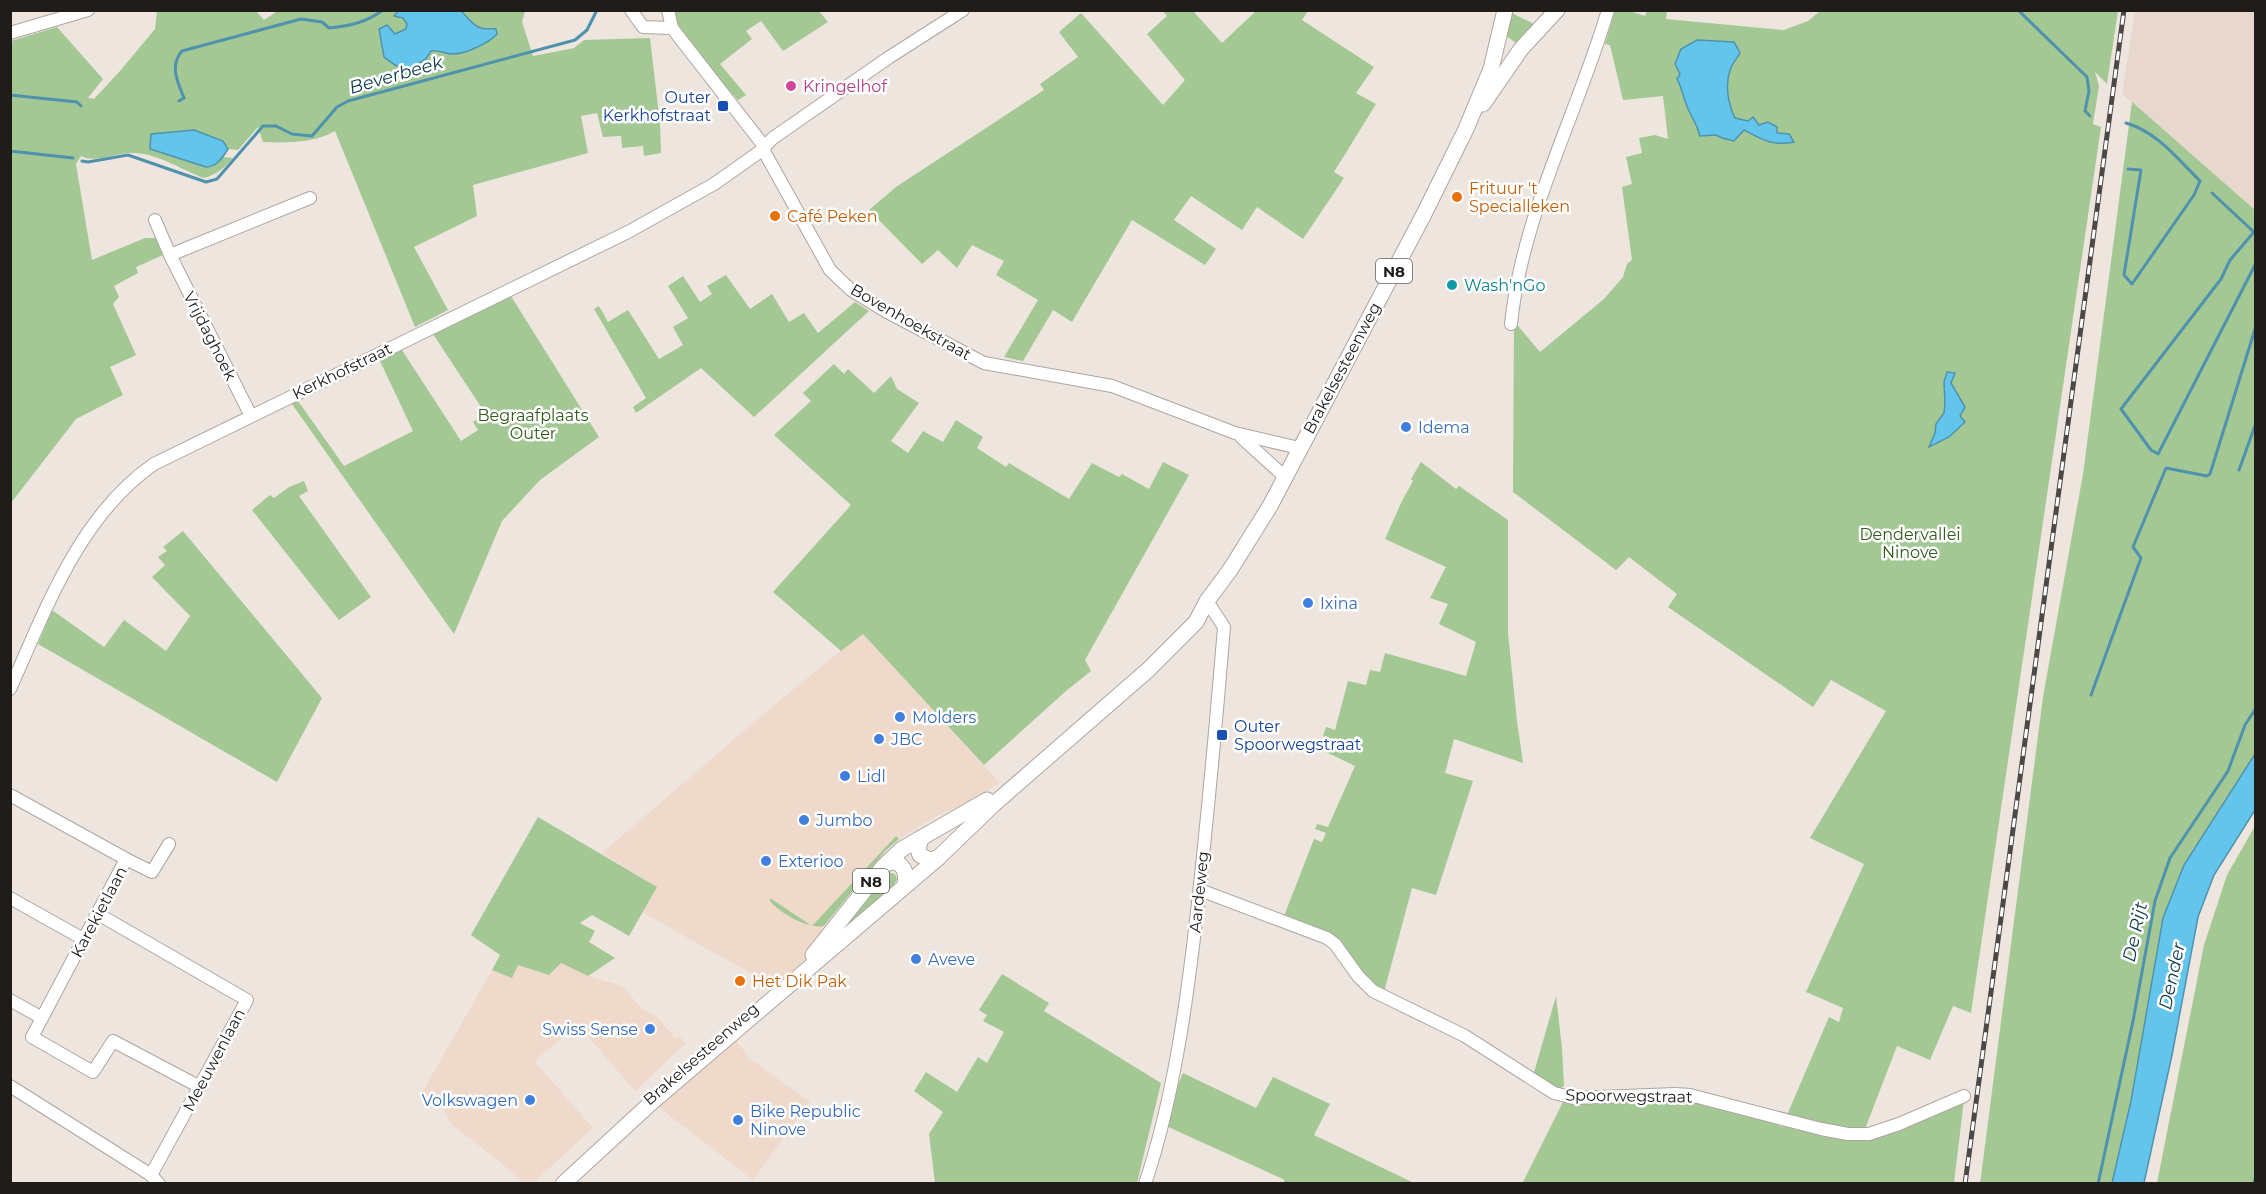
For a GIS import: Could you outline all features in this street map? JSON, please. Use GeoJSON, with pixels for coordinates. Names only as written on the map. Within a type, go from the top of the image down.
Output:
{"type":"FeatureCollection","features":[{"type":"Feature","properties":{"kind":"main road","name":"Brakelsesteenweg"},"geometry":{"type":"LineString","coordinates":[[562,1184],[685,1074],[938,858],[994,804],[1148,670],[1196,622],[1207,601],[1251,537],[1285,477],[1424,214],[1466,129],[1491,69],[1505,10]]}},
{"type":"Feature","properties":{"kind":"main road","name":"Brakelsesteenweg"},"geometry":{"type":"LineString","coordinates":[[1466,129],[1521,49],[1557,10]]}},
{"type":"Feature","properties":{"kind":"main road","name":"Brakelsesteenweg"},"geometry":{"type":"LineString","coordinates":[[553,1184],[802,966],[888,862],[902,849],[978,808],[1013,782],[1114,694],[1179,625],[1207,601]]}},
{"type":"Feature","properties":{"kind":"main road"},"geometry":{"type":"LineString","coordinates":[[921,838],[918,849],[920,855],[929,860],[938,858]]}},
{"type":"Feature","properties":{"kind":"main road"},"geometry":{"type":"LineString","coordinates":[[888,862],[895,862],[904,867],[907,874],[905,885]]}},
{"type":"Feature","properties":{"kind":"street"},"geometry":{"type":"LineString","coordinates":[[10,33],[88,10]]}},
{"type":"Feature","properties":{"kind":"street"},"geometry":{"type":"LineString","coordinates":[[631,10],[643,27],[672,28],[668,10]]}},
{"type":"Feature","properties":{"kind":"street","name":"Kerkhofstraat"},"geometry":{"type":"LineString","coordinates":[[10,689],[60,578],[74,554],[118,495],[136,476],[153,464],[628,232],[714,184],[888,58],[963,10]]}},
{"type":"Feature","properties":{"kind":"street"},"geometry":{"type":"LineString","coordinates":[[1511,324],[1515,286],[1532,222],[1588,75],[1608,10]]}},
{"type":"Feature","properties":{"kind":"street","name":"Bovenhoekstraat"},"geometry":{"type":"LineString","coordinates":[[672,28],[764,146],[765,153],[830,270],[851,290],[887,312],[984,363],[1112,387],[1235,433],[1299,448]]}},
{"type":"Feature","properties":{"kind":"street"},"geometry":{"type":"LineString","coordinates":[[170,255],[310,198]]}},
{"type":"Feature","properties":{"kind":"street","name":"Vrijdaghoek"},"geometry":{"type":"LineString","coordinates":[[155,220],[170,255],[251,416]]}},
{"type":"Feature","properties":{"kind":"street","name":"Bovenhoekstraat"},"geometry":{"type":"LineString","coordinates":[[1235,433],[1285,477]]}},
{"type":"Feature","properties":{"kind":"street","name":"Aardeweg"},"geometry":{"type":"LineString","coordinates":[[1145,1184],[1175,1062],[1200,890],[1224,627],[1207,601]]}},
{"type":"Feature","properties":{"kind":"street"},"geometry":{"type":"LineString","coordinates":[[10,795],[126,859]]}},
{"type":"Feature","properties":{"kind":"street","name":"Karekietlaan"},"geometry":{"type":"LineString","coordinates":[[42,1018],[126,859],[152,872],[169,844]]}},
{"type":"Feature","properties":{"kind":"street","name":"Spoorwegstraat"},"geometry":{"type":"LineString","coordinates":[[1200,890],[1326,938],[1335,944],[1358,976],[1373,991],[1466,1036],[1544,1088],[1564,1097],[1690,1095],[1821,1129],[1848,1134],[1869,1134],[1899,1124],[1964,1096]]}},
{"type":"Feature","properties":{"kind":"street"},"geometry":{"type":"LineString","coordinates":[[10,898],[85,940]]}},
{"type":"Feature","properties":{"kind":"street","name":"Meeuwenlaan"},"geometry":{"type":"LineString","coordinates":[[98,914],[247,1000],[200,1087],[155,1179]]}},
{"type":"Feature","properties":{"kind":"street"},"geometry":{"type":"LineString","coordinates":[[10,1000],[42,1018],[32,1037],[93,1072],[114,1041],[200,1087]]}},
{"type":"Feature","properties":{"kind":"street"},"geometry":{"type":"LineString","coordinates":[[10,1086],[155,1179]]}},
{"type":"Feature","properties":{"kind":"shaded area"},"geometry":{"type":"Polygon","coordinates":[[[2135,11],[2255,11],[2255,210],[2122,94],[2135,11]]]}},
{"type":"Feature","properties":{"kind":"shaded area"},"geometry":{"type":"Polygon","coordinates":[[[862,633],[1000,783],[972,800],[931,819],[894,842],[825,922],[818,941],[801,964],[773,986],[642,912],[657,887],[602,853],[862,633]]]}},
{"type":"Feature","properties":{"kind":"shaded area"},"geometry":{"type":"Polygon","coordinates":[[[561,963],[588,976],[622,986],[643,1010],[657,1017],[676,1039],[679,1036],[686,1043],[635,1091],[578,1025],[545,1052],[535,1062],[593,1128],[533,1183],[524,1183],[452,1125],[444,1111],[423,1091],[492,970],[512,978],[518,965],[549,975],[561,963]]]}},
{"type":"Feature","properties":{"kind":"shaded area"},"geometry":{"type":"Polygon","coordinates":[[[734,1037],[749,1058],[810,1102],[753,1180],[657,1106],[734,1037]]]}},
{"type":"Feature","properties":{"kind":"green space"},"geometry":{"type":"Polygon","coordinates":[[[279,10],[525,11],[522,22],[533,56],[574,48],[584,40],[650,38],[661,153],[644,156],[643,146],[622,148],[621,136],[603,137],[597,113],[581,116],[588,153],[473,185],[477,216],[414,247],[448,310],[415,327],[335,131],[309,140],[263,142],[258,127],[238,150],[228,149],[226,145],[150,149],[206,167],[212,167],[223,157],[233,158],[213,175],[204,178],[160,159],[142,154],[127,153],[93,159],[81,156],[76,164],[92,260],[145,238],[157,238],[163,255],[136,267],[138,273],[114,286],[119,297],[113,304],[136,355],[110,367],[123,395],[76,419],[11,503],[11,41],[57,27],[103,79],[88,98],[94,99],[155,29],[157,11],[256,11],[264,20],[279,10]]]}},
{"type":"Feature","properties":{"kind":"green space"},"geometry":{"type":"Polygon","coordinates":[[[674,11],[819,11],[828,22],[783,51],[761,21],[746,31],[752,39],[720,64],[746,95],[738,100],[684,36],[674,11]]]}},
{"type":"Feature","properties":{"kind":"green space"},"geometry":{"type":"Polygon","coordinates":[[[1163,11],[1193,11],[1222,43],[1256,11],[1308,11],[1302,20],[1374,67],[1356,93],[1376,104],[1334,172],[1344,178],[1303,239],[1257,207],[1242,230],[1191,196],[1174,220],[1216,249],[1205,265],[1132,220],[1072,322],[1053,310],[1023,361],[1004,357],[1038,300],[996,275],[1004,261],[972,245],[957,268],[938,250],[922,264],[869,210],[896,187],[1044,90],[1040,84],[1078,57],[1059,32],[1081,13],[1163,105],[1185,80],[1147,34],[1167,16],[1163,11]]]}},
{"type":"Feature","properties":{"kind":"green space"},"geometry":{"type":"Polygon","coordinates":[[[1510,11],[1535,26],[1519,45],[1502,33],[1510,11]]]}},
{"type":"Feature","properties":{"kind":"green space","name":"Dendervallei Ninove"},"geometry":{"type":"Polygon","coordinates":[[[1615,11],[1629,11],[1645,16],[1647,11],[1667,11],[1666,19],[1784,30],[1808,21],[1820,11],[2118,11],[2107,84],[2095,72],[2099,86],[2093,124],[2101,127],[1971,1013],[1953,1006],[1930,1060],[1897,1046],[1865,1129],[1843,1128],[1787,1115],[1829,1017],[1839,1022],[1843,1008],[1806,992],[1864,864],[1810,838],[1886,711],[1831,680],[1813,707],[1668,607],[1677,594],[1629,557],[1616,570],[1513,492],[1514,321],[1540,352],[1604,299],[1623,277],[1627,264],[1632,260],[1622,187],[1632,184],[1626,157],[1642,153],[1639,138],[1655,135],[1668,139],[1663,96],[1623,100],[1610,45],[1605,44],[1615,11]],[[1697,40],[1681,49],[1675,64],[1680,75],[1677,79],[1687,107],[1691,116],[1698,123],[1722,139],[1744,129],[1767,142],[1774,142],[1777,133],[1735,118],[1733,113],[1728,94],[1728,76],[1740,53],[1697,40]]]}},
{"type":"Feature","properties":{"kind":"green space"},"geometry":{"type":"Polygon","coordinates":[[[2132,102],[2255,210],[2255,754],[2184,865],[2163,918],[2131,1101],[2112,1183],[1980,1184],[2043,697],[2083,474],[2132,102]]]}},
{"type":"Feature","properties":{"kind":"green space"},"geometry":{"type":"Polygon","coordinates":[[[726,275],[750,309],[772,294],[789,322],[804,313],[818,333],[855,302],[869,311],[754,417],[701,368],[636,413],[633,407],[646,398],[594,309],[599,306],[608,322],[628,310],[659,359],[683,345],[673,327],[688,318],[668,286],[683,276],[700,302],[712,294],[707,286],[726,275]]]}},
{"type":"Feature","properties":{"kind":"green space","name":"Begraafplaats Outer"},"geometry":{"type":"Polygon","coordinates":[[[511,296],[599,437],[540,480],[502,521],[454,634],[292,404],[298,401],[344,466],[413,431],[380,361],[402,350],[461,441],[478,430],[473,422],[485,413],[431,331],[511,296]]]}},
{"type":"Feature","properties":{"kind":"green space"},"geometry":{"type":"Polygon","coordinates":[[[834,364],[844,374],[848,369],[874,393],[891,376],[897,389],[919,403],[891,441],[908,453],[923,431],[943,442],[956,420],[983,437],[977,448],[1006,467],[1009,463],[1069,499],[1092,463],[1119,477],[1122,474],[1149,489],[1163,462],[1189,475],[1085,660],[1091,671],[984,765],[863,634],[841,651],[773,592],[851,505],[774,435],[811,401],[803,393],[834,364]]]}},
{"type":"Feature","properties":{"kind":"green space"},"geometry":{"type":"Polygon","coordinates":[[[1421,462],[1456,489],[1459,486],[1508,520],[1508,633],[1523,763],[1454,739],[1445,773],[1473,781],[1436,895],[1412,888],[1384,992],[1373,987],[1350,959],[1284,916],[1314,839],[1322,842],[1326,833],[1315,829],[1317,824],[1328,827],[1355,766],[1326,752],[1332,739],[1323,736],[1326,727],[1335,730],[1348,681],[1366,685],[1370,670],[1380,672],[1385,653],[1466,676],[1476,642],[1439,624],[1448,604],[1430,598],[1446,567],[1385,539],[1413,481],[1411,479],[1421,462]]]}},
{"type":"Feature","properties":{"kind":"green space"},"geometry":{"type":"Polygon","coordinates":[[[304,481],[308,491],[299,496],[371,597],[339,620],[252,510],[270,495],[274,498],[289,487],[304,481]]]}},
{"type":"Feature","properties":{"kind":"green space"},"geometry":{"type":"Polygon","coordinates":[[[183,531],[322,698],[277,782],[38,644],[52,610],[104,647],[124,620],[166,651],[190,616],[152,577],[165,565],[158,557],[167,551],[163,547],[183,531]]]}},
{"type":"Feature","properties":{"kind":"green space"},"geometry":{"type":"Polygon","coordinates":[[[538,817],[657,887],[629,936],[592,915],[580,923],[595,931],[589,942],[615,958],[588,976],[561,963],[549,975],[518,965],[512,978],[492,970],[500,955],[471,935],[538,817]]]}},
{"type":"Feature","properties":{"kind":"green space"},"geometry":{"type":"Polygon","coordinates":[[[2255,826],[2255,1183],[2157,1183],[2204,945],[2227,875],[2255,826]]]}},
{"type":"Feature","properties":{"kind":"green space"},"geometry":{"type":"Polygon","coordinates":[[[896,836],[899,839],[885,851],[824,926],[812,926],[896,836]]]}},
{"type":"Feature","properties":{"kind":"green space"},"geometry":{"type":"Polygon","coordinates":[[[887,872],[895,874],[897,879],[894,885],[835,936],[887,872]]]}},
{"type":"Feature","properties":{"kind":"green space"},"geometry":{"type":"Polygon","coordinates":[[[770,898],[811,925],[788,915],[775,906],[770,898]]]}},
{"type":"Feature","properties":{"kind":"green space"},"geometry":{"type":"Polygon","coordinates":[[[1002,974],[1049,1003],[1044,1011],[1161,1083],[1137,1183],[935,1183],[929,1134],[943,1112],[914,1091],[926,1072],[957,1092],[978,1057],[987,1063],[1004,1032],[983,1021],[987,1015],[979,1010],[1002,974]]]}},
{"type":"Feature","properties":{"kind":"green space"},"geometry":{"type":"Polygon","coordinates":[[[1556,996],[1564,1086],[1557,1090],[1533,1076],[1556,996]]]}},
{"type":"Feature","properties":{"kind":"green space"},"geometry":{"type":"Polygon","coordinates":[[[1183,1073],[1256,1108],[1273,1077],[1330,1104],[1314,1135],[1414,1183],[1283,1183],[1285,1180],[1166,1126],[1183,1073]]]}},
{"type":"Feature","properties":{"kind":"green space"},"geometry":{"type":"Polygon","coordinates":[[[1689,1098],[1765,1118],[1780,1126],[1858,1139],[1964,1100],[1954,1183],[1522,1184],[1564,1100],[1689,1098]]]}},
{"type":"Feature","properties":{"kind":"water"},"geometry":{"type":"Polygon","coordinates":[[[398,11],[461,11],[475,25],[483,29],[496,29],[497,34],[482,45],[463,53],[431,51],[426,59],[408,70],[384,57],[379,29],[387,25],[395,34],[406,29],[407,24],[403,18],[394,16],[398,11]]]}},
{"type":"Feature","properties":{"kind":"water"},"geometry":{"type":"Polygon","coordinates":[[[1697,40],[1734,42],[1740,53],[1728,76],[1729,101],[1735,118],[1748,121],[1753,117],[1759,125],[1768,122],[1777,127],[1777,133],[1789,134],[1794,142],[1768,141],[1744,130],[1734,141],[1716,135],[1700,136],[1677,79],[1680,74],[1675,64],[1681,49],[1697,40]]]}},
{"type":"Feature","properties":{"kind":"water"},"geometry":{"type":"Polygon","coordinates":[[[194,130],[223,141],[228,149],[213,165],[206,167],[150,149],[151,134],[194,130]]]}},
{"type":"Feature","properties":{"kind":"water"},"geometry":{"type":"Polygon","coordinates":[[[1947,372],[1955,373],[1951,383],[1965,407],[1960,416],[1965,422],[1949,437],[1929,447],[1936,424],[1944,413],[1944,382],[1947,372]]]}},
{"type":"Feature","properties":{"kind":"water","name":"Dender"},"geometry":{"type":"Polygon","coordinates":[[[2255,754],[2255,810],[2214,875],[2198,917],[2172,1055],[2144,1183],[2112,1183],[2131,1101],[2163,918],[2184,865],[2255,754]]]}},
{"type":"Feature","properties":{"kind":"waterway"},"geometry":{"type":"LineString","coordinates":[[179,101],[184,98],[175,69],[182,51],[301,19],[322,22],[329,28],[344,26],[358,23],[383,10]]}},
{"type":"Feature","properties":{"kind":"waterway","name":"Beverbeek"},"geometry":{"type":"LineString","coordinates":[[82,161],[128,155],[206,182],[217,179],[263,126],[276,126],[292,134],[312,136],[337,107],[348,101],[575,40],[587,30],[597,10]]}},
{"type":"Feature","properties":{"kind":"waterway","name":"Beverbeek"},"geometry":{"type":"LineString","coordinates":[[2018,10],[2087,77],[2089,91],[2085,111],[2090,116]]}},
{"type":"Feature","properties":{"kind":"waterway"},"geometry":{"type":"LineString","coordinates":[[10,95],[77,102],[81,106]]}},
{"type":"Feature","properties":{"kind":"waterway","name":"Beverbeek"},"geometry":{"type":"LineString","coordinates":[[2126,123],[2157,139],[2199,180]]}},
{"type":"Feature","properties":{"kind":"waterway","name":"Beverbeek"},"geometry":{"type":"LineString","coordinates":[[10,151],[73,158]]}},
{"type":"Feature","properties":{"kind":"waterway"},"geometry":{"type":"LineString","coordinates":[[2128,169],[2141,170],[2124,275],[2132,284],[2194,195],[2200,181]]}},
{"type":"Feature","properties":{"kind":"waterway","name":"Beverbeek"},"geometry":{"type":"LineString","coordinates":[[2212,193],[2256,234]]}},
{"type":"Feature","properties":{"kind":"waterway"},"geometry":{"type":"LineString","coordinates":[[2254,232],[2230,260],[2221,279],[2121,409],[2151,450],[2158,454],[2256,263]]}},
{"type":"Feature","properties":{"kind":"waterway"},"geometry":{"type":"LineString","coordinates":[[2091,695],[2141,558],[2133,547],[2166,468],[2207,476],[2210,474],[2256,326]]}},
{"type":"Feature","properties":{"kind":"waterway"},"geometry":{"type":"LineString","coordinates":[[2239,470],[2256,423]]}},
{"type":"Feature","properties":{"kind":"waterway","name":"De Rijt"},"geometry":{"type":"LineString","coordinates":[[2098,1184],[2133,1021],[2155,901],[2170,858],[2228,771],[2245,725],[2256,708]]}},
{"type":"Feature","properties":{"kind":"waterway"},"geometry":{"type":"LineString","coordinates":[[2254,1184],[2256,1174]]}},
{"type":"Feature","properties":{"kind":"railway"},"geometry":{"type":"LineString","coordinates":[[1965,1184],[2124,10]]}},
{"type":"Feature","properties":{"kind":"place","name":"Kringelhof"},"geometry":{"type":"Point","coordinates":[791,86]}},
{"type":"Feature","properties":{"kind":"place","name":"Outer Kerkhofstraat"},"geometry":{"type":"Point","coordinates":[723,106]}},
{"type":"Feature","properties":{"kind":"place","name":"Frituur 't Specialleken"},"geometry":{"type":"Point","coordinates":[1457,197]}},
{"type":"Feature","properties":{"kind":"place","name":"Café Peken"},"geometry":{"type":"Point","coordinates":[775,216]}},
{"type":"Feature","properties":{"kind":"place","name":"Wash'nGo"},"geometry":{"type":"Point","coordinates":[1452,285]}},
{"type":"Feature","properties":{"kind":"place","name":"Idema"},"geometry":{"type":"Point","coordinates":[1406,427]}},
{"type":"Feature","properties":{"kind":"place","name":"Ixina"},"geometry":{"type":"Point","coordinates":[1308,603]}},
{"type":"Feature","properties":{"kind":"place","name":"Molders"},"geometry":{"type":"Point","coordinates":[900,717]}},
{"type":"Feature","properties":{"kind":"place","name":"Outer Spoorwegstraat"},"geometry":{"type":"Point","coordinates":[1222,735]}},
{"type":"Feature","properties":{"kind":"place","name":"JBC"},"geometry":{"type":"Point","coordinates":[879,739]}},
{"type":"Feature","properties":{"kind":"place","name":"Lidl"},"geometry":{"type":"Point","coordinates":[845,776]}},
{"type":"Feature","properties":{"kind":"place","name":"Jumbo"},"geometry":{"type":"Point","coordinates":[804,820]}},
{"type":"Feature","properties":{"kind":"place","name":"Exterioo"},"geometry":{"type":"Point","coordinates":[766,861]}},
{"type":"Feature","properties":{"kind":"place","name":"Aveve"},"geometry":{"type":"Point","coordinates":[916,959]}},
{"type":"Feature","properties":{"kind":"place","name":"Het Dik Pak"},"geometry":{"type":"Point","coordinates":[740,981]}},
{"type":"Feature","properties":{"kind":"place","name":"Swiss Sense"},"geometry":{"type":"Point","coordinates":[650,1029]}},
{"type":"Feature","properties":{"kind":"place","name":"Volkswagen"},"geometry":{"type":"Point","coordinates":[530,1100]}},
{"type":"Feature","properties":{"kind":"place","name":"Bike Republic Ninove"},"geometry":{"type":"Point","coordinates":[738,1120]}}]}
